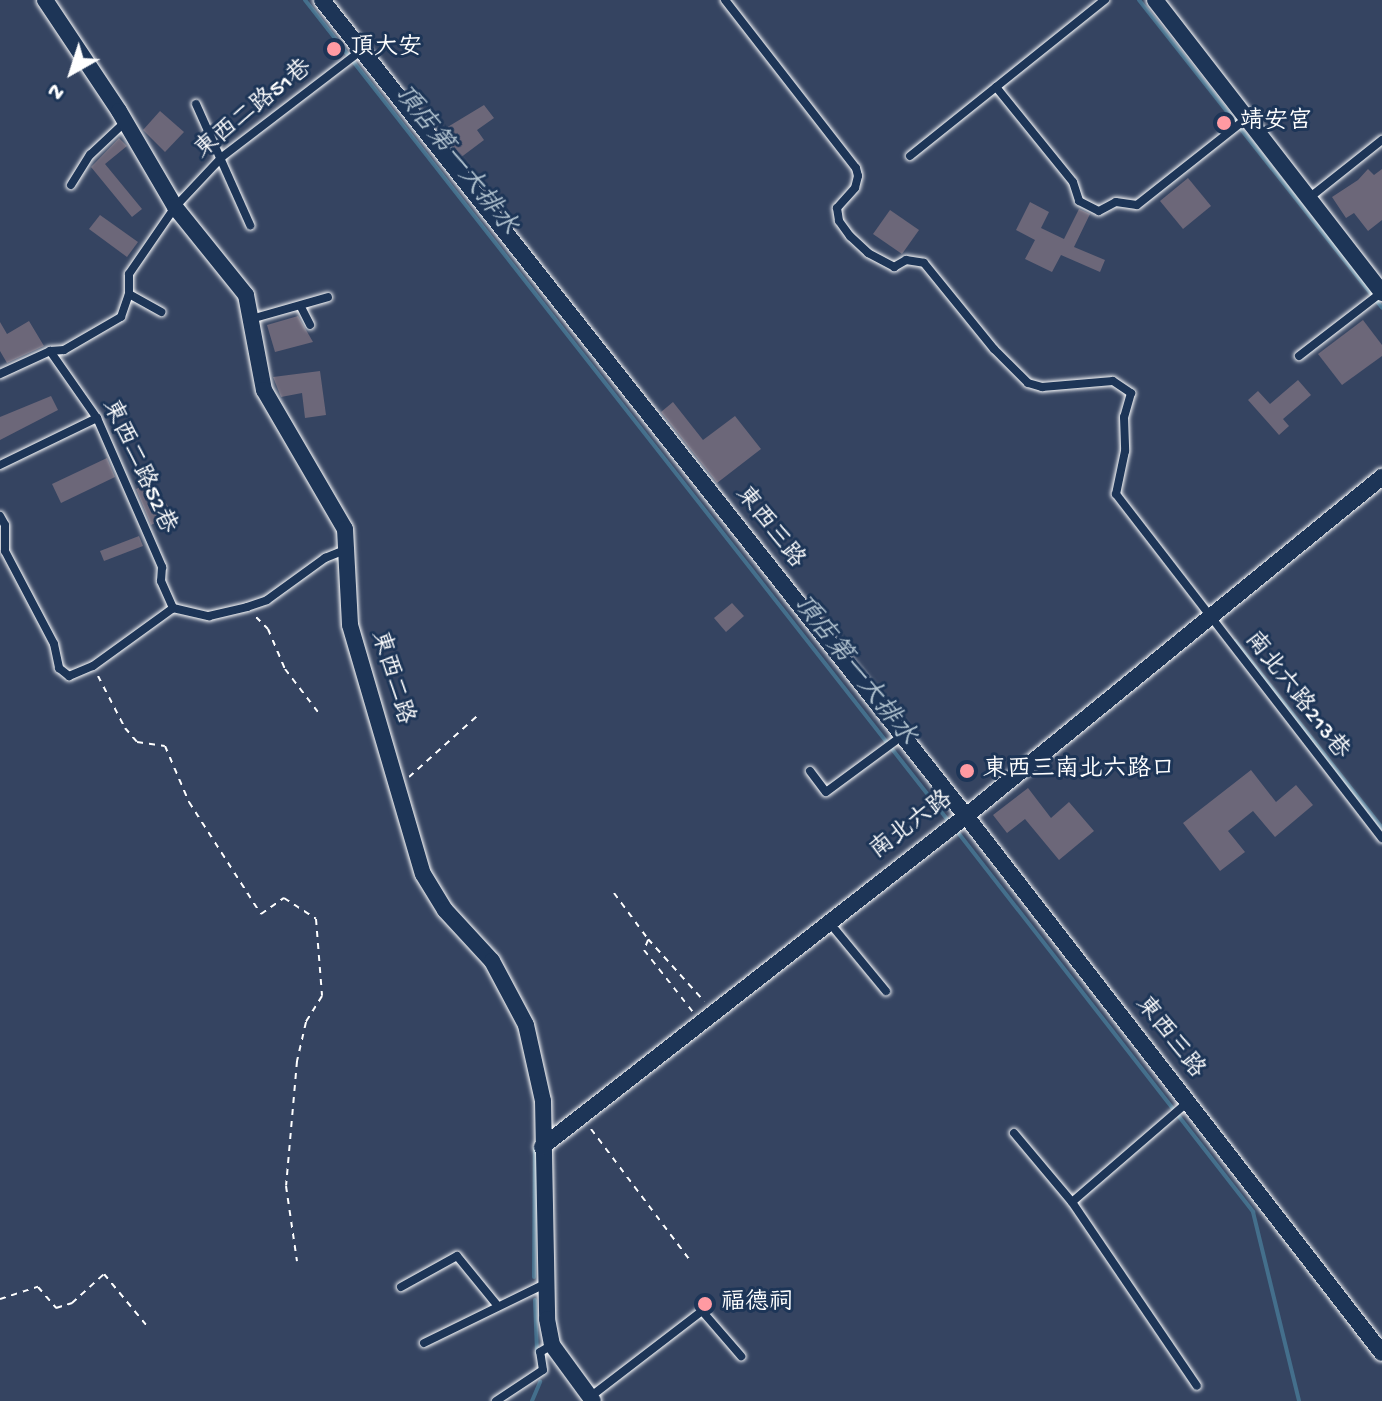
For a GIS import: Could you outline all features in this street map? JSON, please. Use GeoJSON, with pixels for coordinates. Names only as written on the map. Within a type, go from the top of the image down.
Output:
{"type":"FeatureCollection","features":[{"type":"Feature","properties":{"kind":"street","name":"東西二路"},"geometry":{"type":"LineString","coordinates":[[45,0],[125,122],[175,207],[246,295],[264,390],[345,529],[350,625],[423,874],[445,910],[492,961],[526,1025],[543,1101],[547,1319],[552,1345],[592,1399]]}},
{"type":"Feature","properties":{"kind":"street","name":"東西三路"},"geometry":{"type":"LineString","coordinates":[[322,0],[966,816],[1382,1353]]}},
{"type":"Feature","properties":{"kind":"street"},"geometry":{"type":"LineString","coordinates":[[1155,0],[1382,293]]}},
{"type":"Feature","properties":{"kind":"street","name":"南北六路"},"geometry":{"type":"LineString","coordinates":[[542,1147],[827,921],[966,816],[1207,616],[1382,477]]}},
{"type":"Feature","properties":{"kind":"lane","name":"南北六路213巷"},"geometry":{"type":"LineString","coordinates":[[725,0],[856,168],[855,188],[837,208],[839,221],[850,236],[868,253],[894,267],[906,260],[924,263],[994,349],[1028,383],[1042,387],[1113,381],[1131,393],[1124,417],[1125,451],[1116,494],[1207,616],[1382,838]]}},
{"type":"Feature","properties":{"kind":"lane"},"geometry":{"type":"LineString","coordinates":[[910,156],[1105,0]]}},
{"type":"Feature","properties":{"kind":"lane","name":"東西二路51巷"},"geometry":{"type":"LineString","coordinates":[[175,207],[222,157],[362,50]]}},
{"type":"Feature","properties":{"kind":"lane"},"geometry":{"type":"LineString","coordinates":[[996,87],[1073,182],[1079,201],[1099,211],[1116,202],[1137,205],[1247,117]]}},
{"type":"Feature","properties":{"kind":"lane"},"geometry":{"type":"LineString","coordinates":[[196,104],[250,225]]}},
{"type":"Feature","properties":{"kind":"lane"},"geometry":{"type":"LineString","coordinates":[[71,185],[90,155],[125,122]]}},
{"type":"Feature","properties":{"kind":"lane"},"geometry":{"type":"LineString","coordinates":[[1309,198],[1382,140]]}},
{"type":"Feature","properties":{"kind":"lane"},"geometry":{"type":"LineString","coordinates":[[0,374],[50,351],[64,350],[121,317],[129,294],[129,274],[175,207]]}},
{"type":"Feature","properties":{"kind":"lane"},"geometry":{"type":"LineString","coordinates":[[1299,356],[1382,293]]}},
{"type":"Feature","properties":{"kind":"lane"},"geometry":{"type":"LineString","coordinates":[[129,294],[161,312]]}},
{"type":"Feature","properties":{"kind":"lane"},"geometry":{"type":"LineString","coordinates":[[250,320],[328,297]]}},
{"type":"Feature","properties":{"kind":"lane"},"geometry":{"type":"LineString","coordinates":[[301,307],[310,325]]}},
{"type":"Feature","properties":{"kind":"lane","name":"東西二路52巷"},"geometry":{"type":"LineString","coordinates":[[50,351],[97,418],[162,567],[161,581],[173,608]]}},
{"type":"Feature","properties":{"kind":"lane"},"geometry":{"type":"LineString","coordinates":[[0,465],[97,418]]}},
{"type":"Feature","properties":{"kind":"lane"},"geometry":{"type":"LineString","coordinates":[[0,516],[5,525],[5,551],[54,644],[59,668],[69,676],[93,666],[173,608],[209,616],[247,607],[267,600],[325,558],[348,549]]}},
{"type":"Feature","properties":{"kind":"lane"},"geometry":{"type":"LineString","coordinates":[[810,771],[826,792],[903,736]]}},
{"type":"Feature","properties":{"kind":"lane"},"geometry":{"type":"LineString","coordinates":[[827,921],[886,991]]}},
{"type":"Feature","properties":{"kind":"lane"},"geometry":{"type":"LineString","coordinates":[[1072,1202],[1188,1101]]}},
{"type":"Feature","properties":{"kind":"lane"},"geometry":{"type":"LineString","coordinates":[[1014,1133],[1072,1202],[1197,1386]]}},
{"type":"Feature","properties":{"kind":"lane"},"geometry":{"type":"LineString","coordinates":[[401,1287],[457,1256],[497,1305]]}},
{"type":"Feature","properties":{"kind":"lane"},"geometry":{"type":"LineString","coordinates":[[424,1343],[497,1305],[548,1283]]}},
{"type":"Feature","properties":{"kind":"lane"},"geometry":{"type":"LineString","coordinates":[[592,1399],[702,1311],[741,1356]]}},
{"type":"Feature","properties":{"kind":"lane"},"geometry":{"type":"LineString","coordinates":[[496,1401],[543,1370],[540,1352],[552,1345]]}},
{"type":"Feature","properties":{"kind":"path"},"geometry":{"type":"LineString","coordinates":[[247,607],[268,629],[285,669],[318,712]]}},
{"type":"Feature","properties":{"kind":"path"},"geometry":{"type":"LineString","coordinates":[[93,666],[125,728],[137,742],[165,746],[189,802],[261,914],[284,898],[316,919],[322,996],[306,1022],[297,1061],[286,1186],[297,1261]]}},
{"type":"Feature","properties":{"kind":"path"},"geometry":{"type":"LineString","coordinates":[[399,786],[478,715]]}},
{"type":"Feature","properties":{"kind":"path"},"geometry":{"type":"LineString","coordinates":[[614,893],[648,939],[670,959],[706,1016]]}},
{"type":"Feature","properties":{"kind":"path"},"geometry":{"type":"LineString","coordinates":[[648,939],[644,950],[706,1016]]}},
{"type":"Feature","properties":{"kind":"path"},"geometry":{"type":"LineString","coordinates":[[581,1116],[689,1259]]}},
{"type":"Feature","properties":{"kind":"path"},"geometry":{"type":"LineString","coordinates":[[0,1299],[38,1287],[56,1308],[72,1303],[104,1274],[147,1326]]}},
{"type":"Feature","properties":{"kind":"building"},"geometry":{"type":"Polygon","coordinates":[[[484,105],[494,118],[477,130],[484,140],[460,158],[441,131],[484,105]]]}},
{"type":"Feature","properties":{"kind":"building"},"geometry":{"type":"Polygon","coordinates":[[[160,111],[184,132],[165,152],[143,130],[160,111]]]}},
{"type":"Feature","properties":{"kind":"building"},"geometry":{"type":"Polygon","coordinates":[[[119,138],[127,146],[105,164],[142,209],[132,217],[91,167],[119,138]]]}},
{"type":"Feature","properties":{"kind":"building"},"geometry":{"type":"Polygon","coordinates":[[[1368,169],[1374,175],[1382,169],[1382,220],[1368,231],[1354,213],[1346,218],[1332,197],[1358,180],[1368,169]]]}},
{"type":"Feature","properties":{"kind":"building"},"geometry":{"type":"Polygon","coordinates":[[[1188,178],[1211,206],[1183,229],[1160,201],[1188,178]]]}},
{"type":"Feature","properties":{"kind":"building"},"geometry":{"type":"Polygon","coordinates":[[[1030,202],[1049,212],[1041,228],[1064,239],[1079,209],[1090,214],[1074,247],[1105,260],[1100,272],[1061,255],[1052,272],[1025,259],[1035,240],[1016,230],[1030,202]]]}},
{"type":"Feature","properties":{"kind":"building"},"geometry":{"type":"Polygon","coordinates":[[[890,210],[919,230],[902,254],[873,234],[890,210]]]}},
{"type":"Feature","properties":{"kind":"building"},"geometry":{"type":"Polygon","coordinates":[[[100,215],[138,242],[127,257],[89,229],[100,215]]]}},
{"type":"Feature","properties":{"kind":"building"},"geometry":{"type":"Polygon","coordinates":[[[298,316],[313,342],[275,352],[267,325],[298,316]]]}},
{"type":"Feature","properties":{"kind":"building"},"geometry":{"type":"Polygon","coordinates":[[[1363,320],[1382,345],[1382,356],[1342,385],[1318,354],[1363,320]]]}},
{"type":"Feature","properties":{"kind":"building"},"geometry":{"type":"Polygon","coordinates":[[[29,321],[44,346],[7,363],[0,351],[0,322],[7,334],[29,321]]]}},
{"type":"Feature","properties":{"kind":"building"},"geometry":{"type":"Polygon","coordinates":[[[320,371],[326,415],[305,418],[302,393],[281,397],[273,377],[320,371]]]}},
{"type":"Feature","properties":{"kind":"building"},"geometry":{"type":"Polygon","coordinates":[[[1298,380],[1311,395],[1283,419],[1289,426],[1279,435],[1248,400],[1258,391],[1270,404],[1298,380]]]}},
{"type":"Feature","properties":{"kind":"building"},"geometry":{"type":"Polygon","coordinates":[[[51,396],[58,410],[0,440],[0,417],[51,396]]]}},
{"type":"Feature","properties":{"kind":"building"},"geometry":{"type":"Polygon","coordinates":[[[673,402],[703,440],[735,416],[761,449],[717,483],[661,412],[673,402]]]}},
{"type":"Feature","properties":{"kind":"building"},"geometry":{"type":"Polygon","coordinates":[[[107,458],[115,477],[61,503],[52,484],[107,458]]]}},
{"type":"Feature","properties":{"kind":"building"},"geometry":{"type":"Polygon","coordinates":[[[145,485],[153,503],[164,498],[169,509],[159,514],[161,520],[151,525],[136,489],[145,485]]]}},
{"type":"Feature","properties":{"kind":"building"},"geometry":{"type":"Polygon","coordinates":[[[139,536],[143,546],[104,561],[100,551],[139,536]]]}},
{"type":"Feature","properties":{"kind":"building"},"geometry":{"type":"Polygon","coordinates":[[[732,603],[744,616],[726,632],[714,618],[732,603]]]}},
{"type":"Feature","properties":{"kind":"building"},"geometry":{"type":"Polygon","coordinates":[[[1251,770],[1276,802],[1296,785],[1313,805],[1275,837],[1253,811],[1228,831],[1245,852],[1220,871],[1183,823],[1251,770]]]}},
{"type":"Feature","properties":{"kind":"building"},"geometry":{"type":"Polygon","coordinates":[[[1028,788],[1051,818],[1069,802],[1094,831],[1059,860],[1025,819],[1007,833],[993,815],[1028,788]]]}},
{"type":"Feature","properties":{"kind":"waterway","name":"頂店第一大排水"},"geometry":{"type":"LineString","coordinates":[[305,0],[950,823]]}},
{"type":"Feature","properties":{"kind":"waterway"},"geometry":{"type":"LineString","coordinates":[[1139,0],[1382,308]]}},
{"type":"Feature","properties":{"kind":"waterway"},"geometry":{"type":"LineString","coordinates":[[1235,641],[1382,828]]}},
{"type":"Feature","properties":{"kind":"waterway","name":"頂店第一大排水"},"geometry":{"type":"LineString","coordinates":[[956,830],[1253,1212],[1299,1401]]}},
{"type":"Feature","properties":{"kind":"waterway"},"geometry":{"type":"LineString","coordinates":[[534,1277],[535,1148]]}},
{"type":"Feature","properties":{"kind":"waterway"},"geometry":{"type":"LineString","coordinates":[[535,1300],[537,1353]]}},
{"type":"Feature","properties":{"kind":"waterway"},"geometry":{"type":"LineString","coordinates":[[532,1401],[540,1382]]}},
{"type":"Feature","properties":{"kind":"place","name":"頂大安"},"geometry":{"type":"Point","coordinates":[334,49]}},
{"type":"Feature","properties":{"kind":"place","name":"靖安宮"},"geometry":{"type":"Point","coordinates":[1224,123]}},
{"type":"Feature","properties":{"kind":"place","name":"東西三南北六路口"},"geometry":{"type":"Point","coordinates":[967,771]}},
{"type":"Feature","properties":{"kind":"place","name":"福德祠"},"geometry":{"type":"Point","coordinates":[705,1304]}}]}
